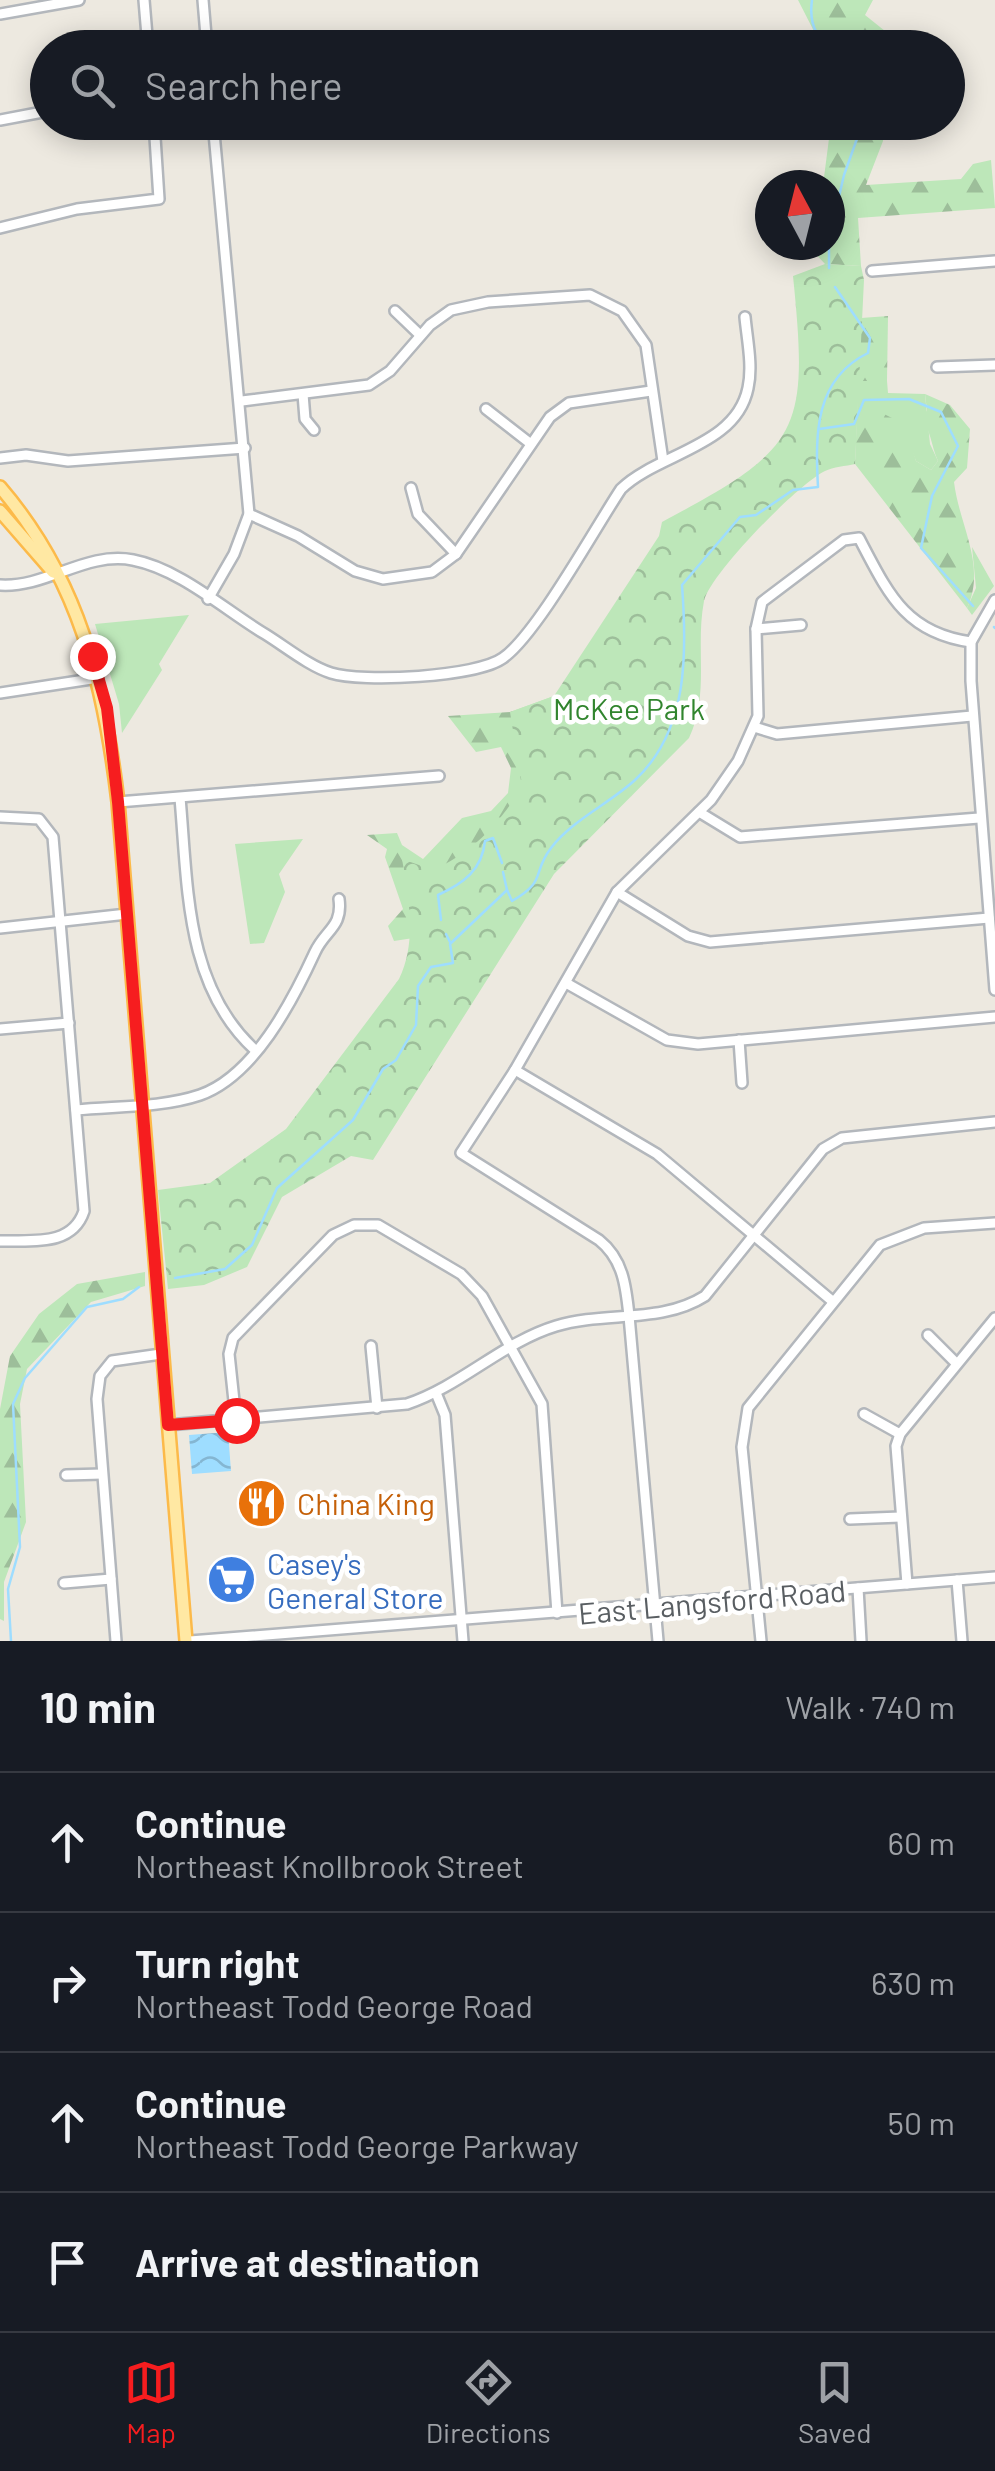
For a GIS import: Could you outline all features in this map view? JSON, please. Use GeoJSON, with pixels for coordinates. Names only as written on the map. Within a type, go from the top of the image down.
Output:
{"type":"FeatureCollection","features":[{"type":"Feature","properties":{"kind":"main road"},"geometry":{"type":"LineString","coordinates":[[0,487],[51,552],[107,708],[188,1641]]}},
{"type":"Feature","properties":{"kind":"main road"},"geometry":{"type":"LineString","coordinates":[[0,511],[56,574]]}},
{"type":"Feature","properties":{"kind":"street"},"geometry":{"type":"LineString","coordinates":[[0,14],[79,0]]}},
{"type":"Feature","properties":{"kind":"street"},"geometry":{"type":"LineString","coordinates":[[144,0],[146,30]]}},
{"type":"Feature","properties":{"kind":"street"},"geometry":{"type":"LineString","coordinates":[[203,0],[206,30]]}},
{"type":"Feature","properties":{"kind":"street"},"geometry":{"type":"LineString","coordinates":[[0,120],[30,114]]}},
{"type":"Feature","properties":{"kind":"street"},"geometry":{"type":"LineString","coordinates":[[0,228],[77,209],[159,199],[155,140]]}},
{"type":"Feature","properties":{"kind":"street"},"geometry":{"type":"LineString","coordinates":[[208,599],[234,554],[250,514],[215,140]]}},
{"type":"Feature","properties":{"kind":"street"},"geometry":{"type":"LineString","coordinates":[[872,271],[995,261]]}},
{"type":"Feature","properties":{"kind":"street"},"geometry":{"type":"LineString","coordinates":[[242,401],[368,385],[390,371],[420,335],[451,310],[524,299],[590,295],[626,317],[646,346],[664,461]]}},
{"type":"Feature","properties":{"kind":"street"},"geometry":{"type":"LineString","coordinates":[[395,311],[420,335]]}},
{"type":"Feature","properties":{"kind":"street"},"geometry":{"type":"LineString","coordinates":[[0,584],[33,583],[83,562],[132,560],[158,568],[328,672],[361,680],[487,666],[522,639],[621,489],[637,474],[710,438],[736,414],[750,374],[745,317]]}},
{"type":"Feature","properties":{"kind":"street"},"geometry":{"type":"LineString","coordinates":[[937,367],[995,365]]}},
{"type":"Feature","properties":{"kind":"street"},"geometry":{"type":"LineString","coordinates":[[250,514],[298,536],[354,572],[383,579],[432,572],[456,554],[550,417],[569,403],[651,391]]}},
{"type":"Feature","properties":{"kind":"street"},"geometry":{"type":"LineString","coordinates":[[303,394],[305,419],[314,430]]}},
{"type":"Feature","properties":{"kind":"street"},"geometry":{"type":"LineString","coordinates":[[486,410],[531,444]]}},
{"type":"Feature","properties":{"kind":"street"},"geometry":{"type":"LineString","coordinates":[[0,458],[26,455],[68,461],[245,448]]}},
{"type":"Feature","properties":{"kind":"street"},"geometry":{"type":"LineString","coordinates":[[411,488],[418,514],[456,554]]}},
{"type":"Feature","properties":{"kind":"street"},"geometry":{"type":"LineString","coordinates":[[658,1641],[626,1284],[612,1250],[462,1152],[516,1070],[617,892],[699,812],[730,774],[754,727],[759,695],[756,629],[758,612],[769,594],[844,540],[859,538],[887,587],[920,628],[934,636],[971,642]]}},
{"type":"Feature","properties":{"kind":"street"},"geometry":{"type":"LineString","coordinates":[[995,600],[971,642],[979,818],[995,990]]}},
{"type":"Feature","properties":{"kind":"street"},"geometry":{"type":"LineString","coordinates":[[756,629],[801,625]]}},
{"type":"Feature","properties":{"kind":"street"},"geometry":{"type":"LineString","coordinates":[[0,693],[98,678]]}},
{"type":"Feature","properties":{"kind":"street"},"geometry":{"type":"LineString","coordinates":[[754,727],[777,734],[972,716]]}},
{"type":"Feature","properties":{"kind":"street"},"geometry":{"type":"LineString","coordinates":[[118,802],[438,776]]}},
{"type":"Feature","properties":{"kind":"street"},"geometry":{"type":"LineString","coordinates":[[180,798],[190,907],[206,979],[230,1027],[254,1050]]}},
{"type":"Feature","properties":{"kind":"street"},"geometry":{"type":"LineString","coordinates":[[699,812],[725,831],[750,837],[979,818]]}},
{"type":"Feature","properties":{"kind":"street"},"geometry":{"type":"LineString","coordinates":[[0,817],[38,819],[53,836],[84,1211],[76,1228],[55,1239],[0,1241]]}},
{"type":"Feature","properties":{"kind":"street"},"geometry":{"type":"LineString","coordinates":[[617,892],[688,936],[710,942],[989,918]]}},
{"type":"Feature","properties":{"kind":"street"},"geometry":{"type":"LineString","coordinates":[[76,1110],[144,1104],[212,1089],[238,1071],[296,992],[321,942],[334,931],[341,915],[339,899]]}},
{"type":"Feature","properties":{"kind":"street"},"geometry":{"type":"LineString","coordinates":[[0,928],[127,914]]}},
{"type":"Feature","properties":{"kind":"street"},"geometry":{"type":"LineString","coordinates":[[566,983],[668,1040],[698,1044],[995,1017]]}},
{"type":"Feature","properties":{"kind":"street"},"geometry":{"type":"LineString","coordinates":[[0,1029],[69,1023]]}},
{"type":"Feature","properties":{"kind":"street"},"geometry":{"type":"LineString","coordinates":[[740,1040],[742,1082]]}},
{"type":"Feature","properties":{"kind":"street"},"geometry":{"type":"LineString","coordinates":[[516,1070],[658,1154],[831,1300]]}},
{"type":"Feature","properties":{"kind":"street"},"geometry":{"type":"LineString","coordinates":[[168,1425],[377,1408],[436,1394],[554,1326],[692,1304],[705,1296],[823,1149],[842,1138],[995,1122]]}},
{"type":"Feature","properties":{"kind":"street"},"geometry":{"type":"LineString","coordinates":[[761,1641],[742,1446],[748,1408],[831,1300],[880,1245],[900,1234],[995,1223]]}},
{"type":"Feature","properties":{"kind":"street"},"geometry":{"type":"LineString","coordinates":[[236,1420],[229,1354],[236,1333],[275,1300],[333,1235],[354,1224],[389,1230],[462,1274],[476,1288],[542,1404],[557,1614]]}},
{"type":"Feature","properties":{"kind":"street"},"geometry":{"type":"LineString","coordinates":[[908,1584],[894,1455],[900,1434],[995,1318]]}},
{"type":"Feature","properties":{"kind":"street"},"geometry":{"type":"LineString","coordinates":[[928,1335],[956,1363]]}},
{"type":"Feature","properties":{"kind":"street"},"geometry":{"type":"LineString","coordinates":[[371,1346],[377,1408]]}},
{"type":"Feature","properties":{"kind":"street"},"geometry":{"type":"LineString","coordinates":[[116,1641],[97,1399],[100,1376],[112,1361],[162,1354]]}},
{"type":"Feature","properties":{"kind":"street"},"geometry":{"type":"LineString","coordinates":[[436,1394],[445,1415],[465,1620],[463,1641]]}},
{"type":"Feature","properties":{"kind":"street"},"geometry":{"type":"LineString","coordinates":[[864,1414],[900,1434]]}},
{"type":"Feature","properties":{"kind":"street"},"geometry":{"type":"LineString","coordinates":[[66,1475],[102,1474]]}},
{"type":"Feature","properties":{"kind":"street"},"geometry":{"type":"LineString","coordinates":[[850,1519],[900,1516]]}},
{"type":"Feature","properties":{"kind":"street","name":"East Langsford Road"},"geometry":{"type":"LineString","coordinates":[[188,1641],[995,1577]]}},
{"type":"Feature","properties":{"kind":"street"},"geometry":{"type":"LineString","coordinates":[[64,1582],[111,1580]]}},
{"type":"Feature","properties":{"kind":"street"},"geometry":{"type":"LineString","coordinates":[[958,1580],[962,1641]]}},
{"type":"Feature","properties":{"kind":"street"},"geometry":{"type":"LineString","coordinates":[[858,1588],[862,1641]]}},
{"type":"Feature","properties":{"kind":"green space"},"geometry":{"type":"Polygon","coordinates":[[[798,0],[873,0],[865,15],[884,30],[813,30],[798,0]]]}},
{"type":"Feature","properties":{"kind":"green space"},"geometry":{"type":"Polygon","coordinates":[[[829,140],[883,140],[866,185],[961,179],[973,164],[991,160],[995,208],[858,218],[861,266],[825,264],[821,260],[845,260],[845,170],[825,170],[829,140]]]}},
{"type":"Feature","properties":{"kind":"green space","name":"McKee Park"},"geometry":{"type":"Polygon","coordinates":[[[825,264],[861,266],[864,280],[855,464],[825,471],[812,479],[738,551],[710,588],[702,619],[699,704],[689,738],[554,874],[373,1160],[351,1156],[282,1197],[247,1267],[204,1285],[168,1289],[158,1190],[210,1183],[286,1129],[399,979],[410,935],[402,859],[433,870],[461,854],[494,825],[522,787],[510,712],[554,696],[659,536],[662,522],[743,474],[769,453],[786,430],[795,403],[799,370],[793,276],[825,264]]]}},
{"type":"Feature","properties":{"kind":"green space"},"geometry":{"type":"Polygon","coordinates":[[[888,316],[887,381],[858,381],[861,318],[888,316]]]}},
{"type":"Feature","properties":{"kind":"green space"},"geometry":{"type":"Polygon","coordinates":[[[858,381],[887,381],[888,393],[925,394],[930,444],[938,461],[931,470],[916,461],[910,445],[857,414],[858,381]]]}},
{"type":"Feature","properties":{"kind":"green space"},"geometry":{"type":"Polygon","coordinates":[[[925,394],[950,405],[970,429],[967,468],[954,482],[973,561],[974,577],[967,608],[855,464],[857,414],[873,420],[882,413],[906,425],[916,461],[931,470],[938,461],[920,416],[927,411],[925,394]]]}},
{"type":"Feature","properties":{"kind":"green space"},"geometry":{"type":"Polygon","coordinates":[[[972,547],[994,586],[972,615],[967,608],[976,588],[972,547]]]}},
{"type":"Feature","properties":{"kind":"green space"},"geometry":{"type":"Polygon","coordinates":[[[189,615],[159,664],[162,670],[122,733],[119,704],[95,624],[189,615]]]}},
{"type":"Feature","properties":{"kind":"green space"},"geometry":{"type":"Polygon","coordinates":[[[554,696],[577,757],[420,937],[394,941],[388,926],[403,909],[385,857],[387,849],[367,835],[397,833],[402,845],[423,859],[462,818],[491,811],[508,793],[511,768],[501,747],[476,752],[448,716],[510,712],[554,696]]]}},
{"type":"Feature","properties":{"kind":"green space"},"geometry":{"type":"Polygon","coordinates":[[[303,839],[279,874],[285,892],[264,943],[250,944],[235,844],[303,839]]]}},
{"type":"Feature","properties":{"kind":"green space"},"geometry":{"type":"Polygon","coordinates":[[[145,1272],[145,1286],[91,1302],[27,1369],[20,1404],[26,1522],[4,1582],[4,1621],[0,1619],[0,1409],[10,1356],[39,1314],[77,1284],[145,1272]]]}},
{"type":"Feature","properties":{"kind":"water"},"geometry":{"type":"Polygon","coordinates":[[[228,1432],[231,1471],[192,1474],[189,1435],[228,1432]]]}},
{"type":"Feature","properties":{"kind":"waterway"},"geometry":{"type":"LineString","coordinates":[[812,0],[815,30]]}},
{"type":"Feature","properties":{"kind":"waterway"},"geometry":{"type":"LineString","coordinates":[[845,172],[857,140]]}},
{"type":"Feature","properties":{"kind":"waterway"},"geometry":{"type":"LineString","coordinates":[[829,260],[829,268]]}},
{"type":"Feature","properties":{"kind":"waterway"},"geometry":{"type":"LineString","coordinates":[[175,1278],[225,1269],[252,1245],[277,1188],[353,1120],[383,1069],[396,1060],[416,1025],[418,986],[431,967],[453,963],[450,944],[507,890],[512,901],[530,888],[559,838],[635,780],[653,760],[666,738],[681,689],[682,585],[740,517],[756,515],[793,490],[818,487],[817,447],[822,409],[837,377],[868,353],[870,338],[835,287]]}},
{"type":"Feature","properties":{"kind":"waterway"},"geometry":{"type":"LineString","coordinates":[[819,429],[854,424],[864,400],[909,399],[941,412],[958,446],[932,496],[921,548],[973,606]]}},
{"type":"Feature","properties":{"kind":"waterway"},"geometry":{"type":"LineString","coordinates":[[441,920],[438,895],[456,886],[476,868],[485,841],[493,838],[502,863]]}},
{"type":"Feature","properties":{"kind":"waterway"},"geometry":{"type":"LineString","coordinates":[[503,872],[507,890]]}},
{"type":"Feature","properties":{"kind":"waterway"},"geometry":{"type":"LineString","coordinates":[[446,934],[450,942]]}},
{"type":"Feature","properties":{"kind":"waterway"},"geometry":{"type":"LineString","coordinates":[[11,1641],[8,1589],[20,1547],[13,1404],[25,1378],[87,1307],[123,1299],[139,1287]]}},
{"type":"Feature","properties":{"kind":"place","name":"China King"},"geometry":{"type":"Point","coordinates":[262,1503]}},
{"type":"Feature","properties":{"kind":"place","name":"Casey's General Store"},"geometry":{"type":"Point","coordinates":[232,1580]}},
{"type":"Feature","properties":{"kind":"route"},"geometry":{"type":"LineString","coordinates":[[92,656],[107,708],[118,802],[168,1425],[236,1420]]}}]}
